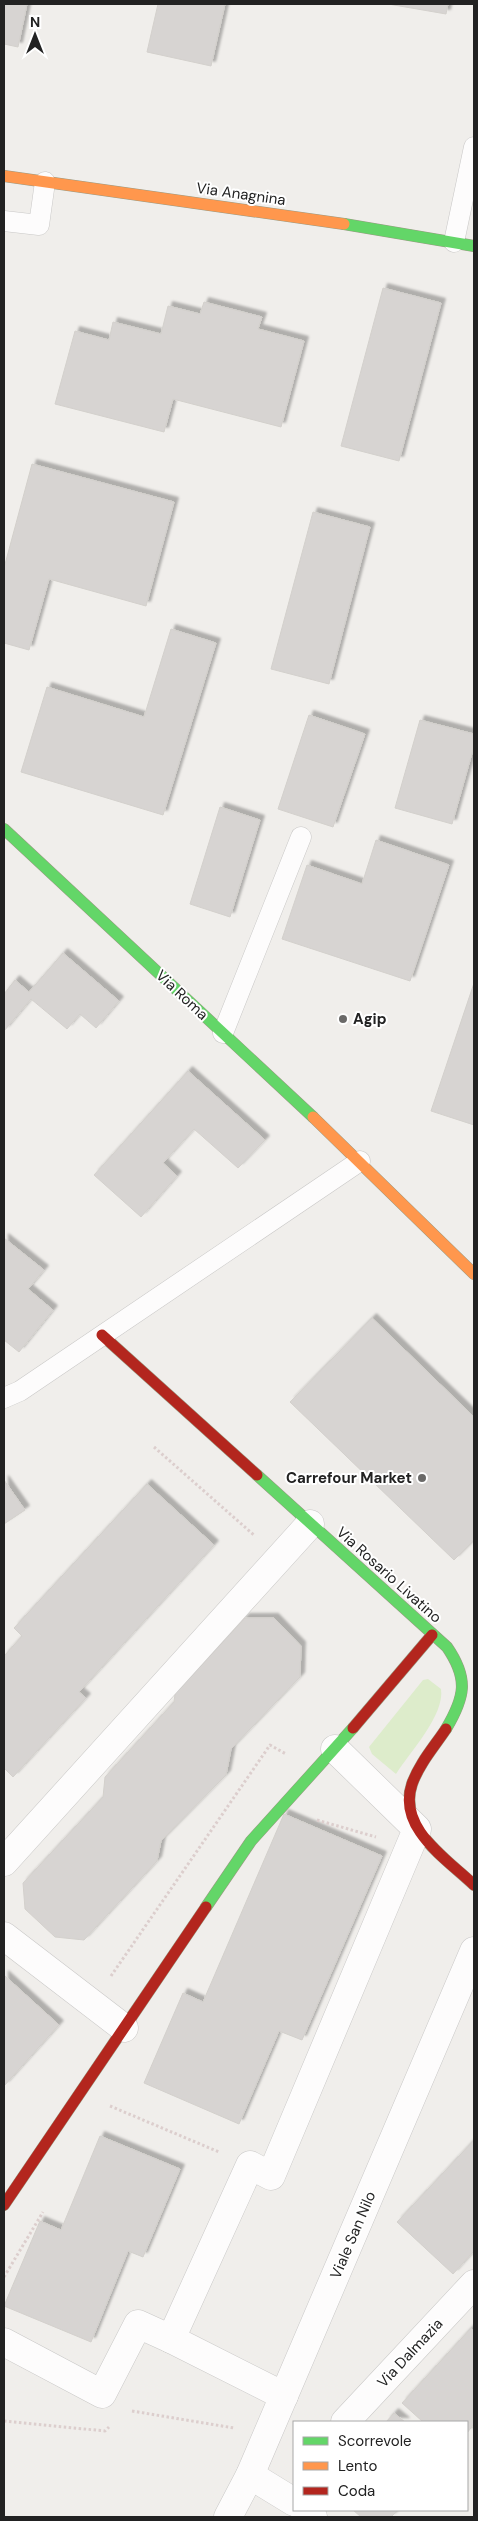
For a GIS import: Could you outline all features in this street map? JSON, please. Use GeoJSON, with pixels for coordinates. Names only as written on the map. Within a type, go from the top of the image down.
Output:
{"type":"FeatureCollection","features":[{"type":"Feature","properties":{"kind":"street","name":"Via Anagnina"},"geometry":{"type":"LineString","coordinates":[[4,176],[352,224],[474,246]]}},
{"type":"Feature","properties":{"kind":"street","name":"Via Roma"},"geometry":{"type":"LineString","coordinates":[[4,829],[360,1161],[474,1274]]}},
{"type":"Feature","properties":{"kind":"street","name":"Via Rosario Livatino"},"geometry":{"type":"LineString","coordinates":[[102,1335],[447,1647],[458,1662],[463,1680],[461,1700],[453,1717],[422,1764],[410,1790],[408,1804],[413,1838],[474,1885]]}},
{"type":"Feature","properties":{"kind":"street"},"geometry":{"type":"LineString","coordinates":[[4,1862],[310,1524]]}},
{"type":"Feature","properties":{"kind":"street"},"geometry":{"type":"LineString","coordinates":[[4,2205],[251,1841],[335,1749],[432,1635]]}},
{"type":"Feature","properties":{"kind":"street"},"geometry":{"type":"LineString","coordinates":[[171,2340],[195,2314],[250,2166],[271,2176],[413,1838],[335,1749]]}},
{"type":"Feature","properties":{"kind":"street"},"geometry":{"type":"LineString","coordinates":[[4,1936],[124,2028]]}},
{"type":"Feature","properties":{"kind":"street","name":"Viale San Nilo"},"geometry":{"type":"LineString","coordinates":[[228,2517],[250,2475],[474,1951]]}},
{"type":"Feature","properties":{"kind":"street","name":"Via Dalmazia"},"geometry":{"type":"LineString","coordinates":[[346,2421],[474,2284]]}},
{"type":"Feature","properties":{"kind":"street"},"geometry":{"type":"LineString","coordinates":[[4,2342],[102,2394],[138,2324],[284,2396]]}},
{"type":"Feature","properties":{"kind":"street"},"geometry":{"type":"LineString","coordinates":[[250,2475],[289,2491]]}},
{"type":"Feature","properties":{"kind":"lane"},"geometry":{"type":"LineString","coordinates":[[454,242],[474,147]]}},
{"type":"Feature","properties":{"kind":"lane"},"geometry":{"type":"LineString","coordinates":[[4,220],[39,225],[45,182]]}},
{"type":"Feature","properties":{"kind":"lane"},"geometry":{"type":"LineString","coordinates":[[223,1033],[301,837]]}},
{"type":"Feature","properties":{"kind":"lane"},"geometry":{"type":"LineString","coordinates":[[4,1398],[20,1391],[360,1161]]}},
{"type":"Feature","properties":{"kind":"path"},"geometry":{"type":"LineString","coordinates":[[154,1447],[279,1558]]}},
{"type":"Feature","properties":{"kind":"path"},"geometry":{"type":"LineString","coordinates":[[311,1818],[413,1838]]}},
{"type":"Feature","properties":{"kind":"path"},"geometry":{"type":"LineString","coordinates":[[112,2096],[107,2105],[250,2166]]}},
{"type":"Feature","properties":{"kind":"path"},"geometry":{"type":"LineString","coordinates":[[4,2278],[48,2203]]}},
{"type":"Feature","properties":{"kind":"green space"},"geometry":{"type":"Polygon","coordinates":[[[428,1679],[441,1689],[438,1710],[425,1733],[396,1774],[372,1754],[369,1747],[423,1680],[428,1679]]]}},
{"type":"Feature","properties":{"kind":"building"},"geometry":{"type":"Polygon","coordinates":[[[4,4],[27,4],[18,47],[4,44],[4,4]]]}},
{"type":"Feature","properties":{"kind":"building"},"geometry":{"type":"Polygon","coordinates":[[[158,4],[225,4],[211,66],[147,52],[158,4]]]}},
{"type":"Feature","properties":{"kind":"building"},"geometry":{"type":"Polygon","coordinates":[[[388,4],[448,4],[446,14],[388,4]]]}},
{"type":"Feature","properties":{"kind":"building"},"geometry":{"type":"Polygon","coordinates":[[[383,288],[441,303],[399,461],[341,446],[383,288]]]}},
{"type":"Feature","properties":{"kind":"building"},"geometry":{"type":"Polygon","coordinates":[[[204,302],[262,317],[258,329],[304,341],[281,427],[173,399],[164,432],[55,404],[75,331],[109,340],[113,322],[161,334],[168,306],[200,314],[204,302]]]}},
{"type":"Feature","properties":{"kind":"building"},"geometry":{"type":"Polygon","coordinates":[[[32,464],[174,502],[146,606],[49,579],[29,650],[4,643],[4,568],[32,464]]]}},
{"type":"Feature","properties":{"kind":"building"},"geometry":{"type":"Polygon","coordinates":[[[313,512],[370,527],[329,684],[271,669],[313,512]]]}},
{"type":"Feature","properties":{"kind":"building"},"geometry":{"type":"Polygon","coordinates":[[[171,629],[216,643],[163,815],[21,772],[47,687],[144,717],[171,629]]]}},
{"type":"Feature","properties":{"kind":"building"},"geometry":{"type":"Polygon","coordinates":[[[309,715],[365,734],[333,827],[278,809],[309,715]]]}},
{"type":"Feature","properties":{"kind":"building"},"geometry":{"type":"Polygon","coordinates":[[[420,720],[474,734],[474,746],[452,824],[395,808],[420,720]]]}},
{"type":"Feature","properties":{"kind":"building"},"geometry":{"type":"Polygon","coordinates":[[[220,807],[260,820],[230,917],[190,904],[220,807]]]}},
{"type":"Feature","properties":{"kind":"building"},"geometry":{"type":"Polygon","coordinates":[[[376,840],[449,865],[410,981],[282,939],[307,865],[362,884],[376,840]]]}},
{"type":"Feature","properties":{"kind":"building"},"geometry":{"type":"Polygon","coordinates":[[[63,953],[119,1001],[96,1028],[80,1014],[67,1029],[31,999],[4,1031],[4,994],[15,980],[29,992],[63,953]]]}},
{"type":"Feature","properties":{"kind":"building"},"geometry":{"type":"Polygon","coordinates":[[[474,983],[474,1125],[431,1111],[474,983]]]}},
{"type":"Feature","properties":{"kind":"building"},"geometry":{"type":"Polygon","coordinates":[[[188,1071],[265,1140],[238,1168],[194,1129],[163,1163],[177,1176],[141,1217],[94,1175],[188,1071]]]}},
{"type":"Feature","properties":{"kind":"building"},"geometry":{"type":"Polygon","coordinates":[[[4,1238],[44,1270],[28,1289],[53,1310],[19,1352],[4,1340],[4,1238]]]}},
{"type":"Feature","properties":{"kind":"building","name":"Carrefour Market"},"geometry":{"type":"Polygon","coordinates":[[[372,1318],[474,1417],[474,1540],[454,1560],[290,1402],[372,1318]]]}},
{"type":"Feature","properties":{"kind":"building"},"geometry":{"type":"Polygon","coordinates":[[[4,1480],[25,1510],[4,1524],[4,1480]]]}},
{"type":"Feature","properties":{"kind":"building"},"geometry":{"type":"Polygon","coordinates":[[[147,1484],[214,1545],[79,1692],[86,1698],[13,1777],[4,1768],[4,1656],[22,1636],[14,1628],[147,1484]]]}},
{"type":"Feature","properties":{"kind":"building"},"geometry":{"type":"Polygon","coordinates":[[[245,1618],[274,1618],[301,1646],[300,1677],[231,1749],[226,1775],[161,1841],[157,1861],[84,1940],[55,1937],[25,1909],[23,1883],[103,1797],[105,1777],[174,1702],[175,1694],[245,1618]]]}},
{"type":"Feature","properties":{"kind":"building"},"geometry":{"type":"Polygon","coordinates":[[[284,1814],[382,1856],[302,2040],[279,2031],[239,2124],[144,2083],[183,1993],[203,2002],[284,1814]]]}},
{"type":"Feature","properties":{"kind":"building"},"geometry":{"type":"Polygon","coordinates":[[[4,1975],[59,2025],[4,2086],[4,1975]]]}},
{"type":"Feature","properties":{"kind":"building"},"geometry":{"type":"Polygon","coordinates":[[[100,2136],[180,2169],[143,2257],[128,2251],[91,2342],[4,2306],[40,2221],[61,2230],[100,2136]]]}},
{"type":"Feature","properties":{"kind":"building"},"geometry":{"type":"Polygon","coordinates":[[[474,2140],[474,2251],[453,2274],[397,2222],[474,2140]]]}},
{"type":"Feature","properties":{"kind":"building"},"geometry":{"type":"Polygon","coordinates":[[[471,2328],[474,2331],[474,2424],[468,2432],[468,2421],[422,2421],[402,2403],[471,2328]]]}},
{"type":"Feature","properties":{"kind":"building"},"geometry":{"type":"Polygon","coordinates":[[[394,2413],[404,2421],[387,2421],[394,2413]]]}},
{"type":"Feature","properties":{"kind":"building"},"geometry":{"type":"Polygon","coordinates":[[[354,2511],[397,2511],[391,2517],[361,2517],[354,2511]]]}},
{"type":"Feature","properties":{"kind":"traffic: fast"},"geometry":{"type":"LineString","coordinates":[[344,224],[474,246]]}},
{"type":"Feature","properties":{"kind":"traffic: fast"},"geometry":{"type":"LineString","coordinates":[[4,829],[313,1117]]}},
{"type":"Feature","properties":{"kind":"traffic: fast"},"geometry":{"type":"LineString","coordinates":[[257,1475],[447,1647],[459,1669],[462,1688],[457,1707],[446,1729]]}},
{"type":"Feature","properties":{"kind":"traffic: fast"},"geometry":{"type":"LineString","coordinates":[[206,1907],[251,1841],[353,1728]]}},
{"type":"Feature","properties":{"kind":"traffic: slow"},"geometry":{"type":"LineString","coordinates":[[4,176],[344,224]]}},
{"type":"Feature","properties":{"kind":"traffic: slow"},"geometry":{"type":"LineString","coordinates":[[313,1117],[474,1274]]}},
{"type":"Feature","properties":{"kind":"traffic: jam"},"geometry":{"type":"LineString","coordinates":[[102,1335],[257,1475]]}},
{"type":"Feature","properties":{"kind":"traffic: jam"},"geometry":{"type":"LineString","coordinates":[[353,1728],[432,1635]]}},
{"type":"Feature","properties":{"kind":"traffic: jam"},"geometry":{"type":"LineString","coordinates":[[446,1729],[415,1777],[409,1800],[412,1815],[427,1841],[474,1885]]}},
{"type":"Feature","properties":{"kind":"traffic: jam"},"geometry":{"type":"LineString","coordinates":[[4,2205],[206,1907]]}},
{"type":"Feature","properties":{"kind":"place","name":"Agip"},"geometry":{"type":"Point","coordinates":[343,1019]}},
{"type":"Feature","properties":{"kind":"place","name":"Carrefour Market"},"geometry":{"type":"Point","coordinates":[422,1478]}}]}
